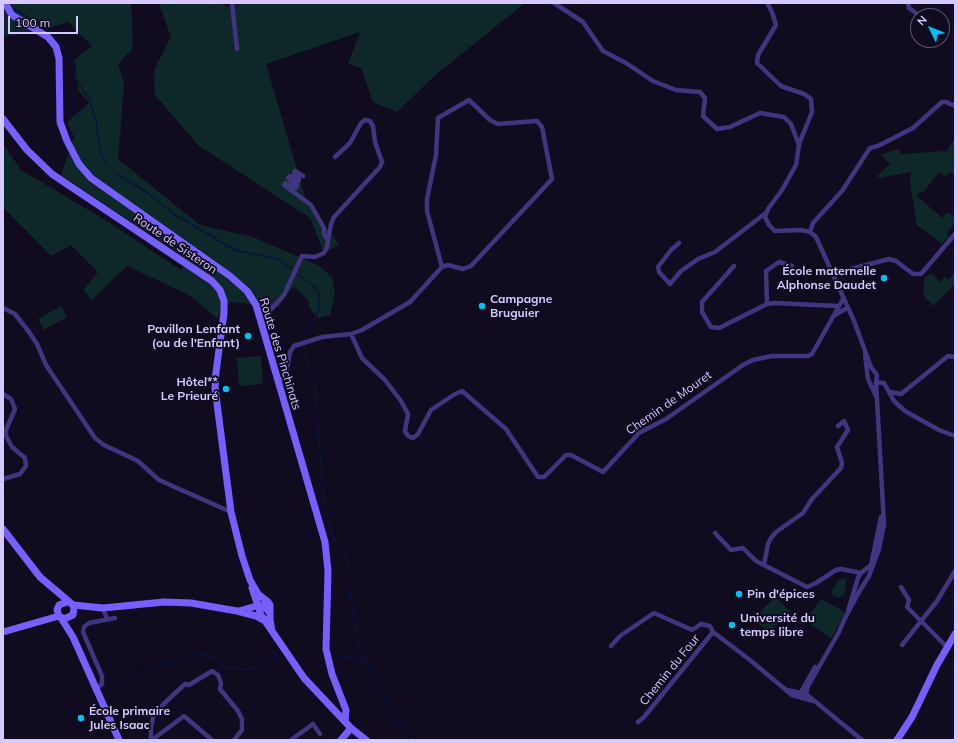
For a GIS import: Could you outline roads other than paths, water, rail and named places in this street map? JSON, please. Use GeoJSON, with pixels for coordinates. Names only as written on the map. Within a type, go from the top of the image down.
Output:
{"type":"FeatureCollection","features":[{"type":"Feature","properties":{"kind":"main road","name":"Route des Pinchinats"},"geometry":{"type":"LineString","coordinates":[[6,6],[17,19],[48,37],[56,47],[60,58],[60,122],[67,141],[79,164],[91,178],[242,285],[256,305],[324,542],[328,571],[326,649],[328,660],[346,710],[345,721]]}},
{"type":"Feature","properties":{"kind":"main road","name":"Route de Sisteron"},"geometry":{"type":"LineString","coordinates":[[3,119],[27,150],[52,174],[212,281],[220,290],[224,302],[224,313],[215,388],[231,512],[256,607],[261,618],[272,631],[304,678],[351,728],[366,740]]}},
{"type":"Feature","properties":{"kind":"main road"},"geometry":{"type":"LineString","coordinates":[[3,529],[40,577],[71,609],[73,637]]}},
{"type":"Feature","properties":{"kind":"main road","name":"Route de Sisteron"},"geometry":{"type":"LineString","coordinates":[[250,580],[258,594],[269,608],[272,631]]}},
{"type":"Feature","properties":{"kind":"main road"},"geometry":{"type":"LineString","coordinates":[[51,588],[57,598],[59,612],[73,637],[118,740]]}},
{"type":"Feature","properties":{"kind":"main road"},"geometry":{"type":"LineString","coordinates":[[3,627],[71,609],[104,608],[164,602],[180,602],[237,611],[261,618],[269,608]]}},
{"type":"Feature","properties":{"kind":"main road"},"geometry":{"type":"LineString","coordinates":[[237,611],[256,607],[269,608]]}},
{"type":"Feature","properties":{"kind":"main road"},"geometry":{"type":"LineString","coordinates":[[59,612],[68,619],[71,609]]}},
{"type":"Feature","properties":{"kind":"main road"},"geometry":{"type":"LineString","coordinates":[[3,632],[59,612]]}},
{"type":"Feature","properties":{"kind":"main road"},"geometry":{"type":"LineString","coordinates":[[896,740],[912,717],[955,634]]}},
{"type":"Feature","properties":{"kind":"main road"},"geometry":{"type":"LineString","coordinates":[[341,740],[351,728]]}},
{"type":"Feature","properties":{"kind":"main road"},"geometry":{"type":"LineString","coordinates":[[892,740],[901,733]]}},
{"type":"Feature","properties":{"kind":"street"},"geometry":{"type":"LineString","coordinates":[[232,3],[237,49]]}},
{"type":"Feature","properties":{"kind":"street"},"geometry":{"type":"LineString","coordinates":[[554,3],[583,22],[603,51],[626,63],[653,81],[676,90],[700,92],[705,98],[703,116],[717,129],[730,127],[760,113],[773,114],[784,117],[791,124],[799,145]]}},
{"type":"Feature","properties":{"kind":"street"},"geometry":{"type":"LineString","coordinates":[[679,243],[671,250],[658,267],[660,272],[670,284],[681,271],[698,259],[715,252],[767,212],[794,170],[799,145],[810,117],[813,103],[809,96],[781,86],[757,63],[758,55],[776,25],[772,12],[767,3]]}},
{"type":"Feature","properties":{"kind":"street"},"geometry":{"type":"LineString","coordinates":[[278,384],[286,373],[290,352],[294,346],[322,337],[351,334],[362,330],[410,302],[442,267],[448,265],[463,269],[471,266],[552,179],[542,127],[537,121],[498,124],[490,120],[469,100],[438,118],[434,165],[427,199],[427,211],[442,267]]}},
{"type":"Feature","properties":{"kind":"street"},"geometry":{"type":"LineString","coordinates":[[810,232],[813,223],[842,191],[870,148],[878,146],[913,128],[942,102],[955,106]]}},
{"type":"Feature","properties":{"kind":"street"},"geometry":{"type":"LineString","coordinates":[[260,319],[266,315],[284,296],[302,256],[315,257],[324,253],[331,224],[334,218],[380,167],[382,162],[375,142],[373,126],[370,121],[364,120],[361,123],[350,143],[335,157]]}},
{"type":"Feature","properties":{"kind":"street"},"geometry":{"type":"LineString","coordinates":[[304,176],[295,171],[294,174],[299,179],[298,181],[290,176],[288,178],[297,185],[296,188],[285,183],[284,185],[311,204],[321,220],[324,228],[324,234],[328,240]]}},
{"type":"Feature","properties":{"kind":"street"},"geometry":{"type":"LineString","coordinates":[[767,212],[766,217],[769,225],[775,231],[801,230],[810,232],[818,241],[871,367],[877,375],[876,382],[884,524],[874,565],[857,581],[844,620]]}},
{"type":"Feature","properties":{"kind":"street"},"geometry":{"type":"LineString","coordinates":[[832,274],[889,259],[896,261],[913,274],[921,274],[955,234]]}},
{"type":"Feature","properties":{"kind":"street"},"geometry":{"type":"LineString","coordinates":[[767,304],[766,271],[779,262],[792,266]]}},
{"type":"Feature","properties":{"kind":"street"},"geometry":{"type":"LineString","coordinates":[[734,266],[702,302],[702,312],[711,327],[719,328],[767,304],[838,306]]}},
{"type":"Feature","properties":{"kind":"street"},"geometry":{"type":"LineString","coordinates":[[835,314],[843,299]]}},
{"type":"Feature","properties":{"kind":"street"},"geometry":{"type":"LineString","coordinates":[[3,308],[15,314],[29,332],[37,344],[46,365],[95,438],[104,445],[138,461],[159,480],[231,512]]}},
{"type":"Feature","properties":{"kind":"street"},"geometry":{"type":"LineString","coordinates":[[835,314],[847,308]]}},
{"type":"Feature","properties":{"kind":"street","name":"Chemin de Mouret"},"geometry":{"type":"LineString","coordinates":[[351,334],[362,358],[385,380],[408,414],[405,431],[408,436],[412,438],[418,434],[431,410],[462,391],[506,429],[538,477],[544,477],[566,455],[603,472],[638,433],[666,419],[743,365],[753,360],[772,356],[808,356],[812,354],[835,314]]}},
{"type":"Feature","properties":{"kind":"street"},"geometry":{"type":"LineString","coordinates":[[864,350],[867,373],[877,400]]}},
{"type":"Feature","properties":{"kind":"street"},"geometry":{"type":"LineString","coordinates":[[890,392],[901,394],[948,356],[955,357]]}},
{"type":"Feature","properties":{"kind":"street"},"geometry":{"type":"LineString","coordinates":[[876,382],[884,383],[894,402],[905,411],[939,430],[955,436]]}},
{"type":"Feature","properties":{"kind":"street"},"geometry":{"type":"LineString","coordinates":[[3,394],[11,400],[15,409],[6,430],[6,436],[12,447],[25,458],[26,466],[20,474],[3,479]]}},
{"type":"Feature","properties":{"kind":"street"},"geometry":{"type":"LineString","coordinates":[[764,565],[768,544],[771,538],[776,532],[803,513],[812,499],[841,468],[842,463],[837,447],[848,430],[844,421],[838,426]]}},
{"type":"Feature","properties":{"kind":"street"},"geometry":{"type":"LineString","coordinates":[[715,533],[731,550],[743,548],[756,561],[807,587],[836,570],[848,570],[865,573]]}},
{"type":"Feature","properties":{"kind":"street"},"geometry":{"type":"LineString","coordinates":[[848,570],[862,587]]}},
{"type":"Feature","properties":{"kind":"street"},"geometry":{"type":"LineString","coordinates":[[902,645],[937,601],[955,571]]}},
{"type":"Feature","properties":{"kind":"street"},"geometry":{"type":"LineString","coordinates":[[799,698],[806,694],[808,686],[831,647],[862,587],[865,573]]}},
{"type":"Feature","properties":{"kind":"street"},"geometry":{"type":"LineString","coordinates":[[901,588],[909,600],[907,607],[947,647]]}},
{"type":"Feature","properties":{"kind":"street"},"geometry":{"type":"LineString","coordinates":[[95,690],[102,684],[102,676],[83,632],[87,623],[111,618],[104,608]]}},
{"type":"Feature","properties":{"kind":"street"},"geometry":{"type":"LineString","coordinates":[[611,646],[620,636],[654,613],[692,630],[701,624],[710,626],[713,632]]}},
{"type":"Feature","properties":{"kind":"street","name":"Chemin du Four"},"geometry":{"type":"LineString","coordinates":[[638,722],[644,717],[713,632],[799,698]]}},
{"type":"Feature","properties":{"kind":"street"},"geometry":{"type":"LineString","coordinates":[[799,698],[800,692],[815,668],[831,647]]}},
{"type":"Feature","properties":{"kind":"street"},"geometry":{"type":"LineString","coordinates":[[151,740],[151,727],[154,712],[185,684],[188,686],[212,671],[218,675],[221,683],[220,689],[238,711],[242,719],[242,730],[237,739]]}},
{"type":"Feature","properties":{"kind":"street"},"geometry":{"type":"LineString","coordinates":[[787,690],[806,694],[861,739]]}},
{"type":"Feature","properties":{"kind":"street"},"geometry":{"type":"LineString","coordinates":[[799,698],[813,701]]}},
{"type":"Feature","properties":{"kind":"street"},"geometry":{"type":"LineString","coordinates":[[151,740],[184,716],[212,740]]}},
{"type":"Feature","properties":{"kind":"street"},"geometry":{"type":"LineString","coordinates":[[291,740],[313,724],[320,734]]}},
{"type":"Feature","properties":{"kind":"waterway"},"geometry":{"type":"LineString","coordinates":[[12,8],[37,22],[56,37],[73,63],[76,79],[90,101],[96,121],[100,151],[107,164]]}},
{"type":"Feature","properties":{"kind":"waterway"},"geometry":{"type":"LineString","coordinates":[[115,173],[148,193],[172,213],[235,250],[278,259],[291,269]]}},
{"type":"Feature","properties":{"kind":"waterway"},"geometry":{"type":"LineString","coordinates":[[295,273],[313,285],[319,294],[319,310],[304,338]]}},
{"type":"Feature","properties":{"kind":"waterway"},"geometry":{"type":"LineString","coordinates":[[304,346],[315,385],[324,503],[332,535],[344,553],[349,567],[350,593],[359,647],[394,719],[414,740]]}},
{"type":"Feature","properties":{"kind":"waterway"},"geometry":{"type":"LineString","coordinates":[[109,690],[150,667],[202,654],[218,659],[225,667],[246,670],[263,665],[276,657]]}},
{"type":"Feature","properties":{"kind":"waterway"},"geometry":{"type":"LineString","coordinates":[[332,654],[365,660]]}},
{"type":"Feature","properties":{"kind":"place","name":"École maternelle Alphonse Daudet"},"geometry":{"type":"Point","coordinates":[884,278]}},
{"type":"Feature","properties":{"kind":"place","name":"Campagne Bruguier"},"geometry":{"type":"Point","coordinates":[482,306]}},
{"type":"Feature","properties":{"kind":"place","name":"Pavillon Lenfant (ou de l'Enfant)"},"geometry":{"type":"Point","coordinates":[248,336]}},
{"type":"Feature","properties":{"kind":"place","name":"Hôtel** Le Prieuré"},"geometry":{"type":"Point","coordinates":[226,389]}},
{"type":"Feature","properties":{"kind":"place","name":"Pin d'épices"},"geometry":{"type":"Point","coordinates":[739,594]}},
{"type":"Feature","properties":{"kind":"place","name":"Université du temps libre"},"geometry":{"type":"Point","coordinates":[732,625]}},
{"type":"Feature","properties":{"kind":"place","name":"École primaire Jules Isaac"},"geometry":{"type":"Point","coordinates":[81,718]}}]}
